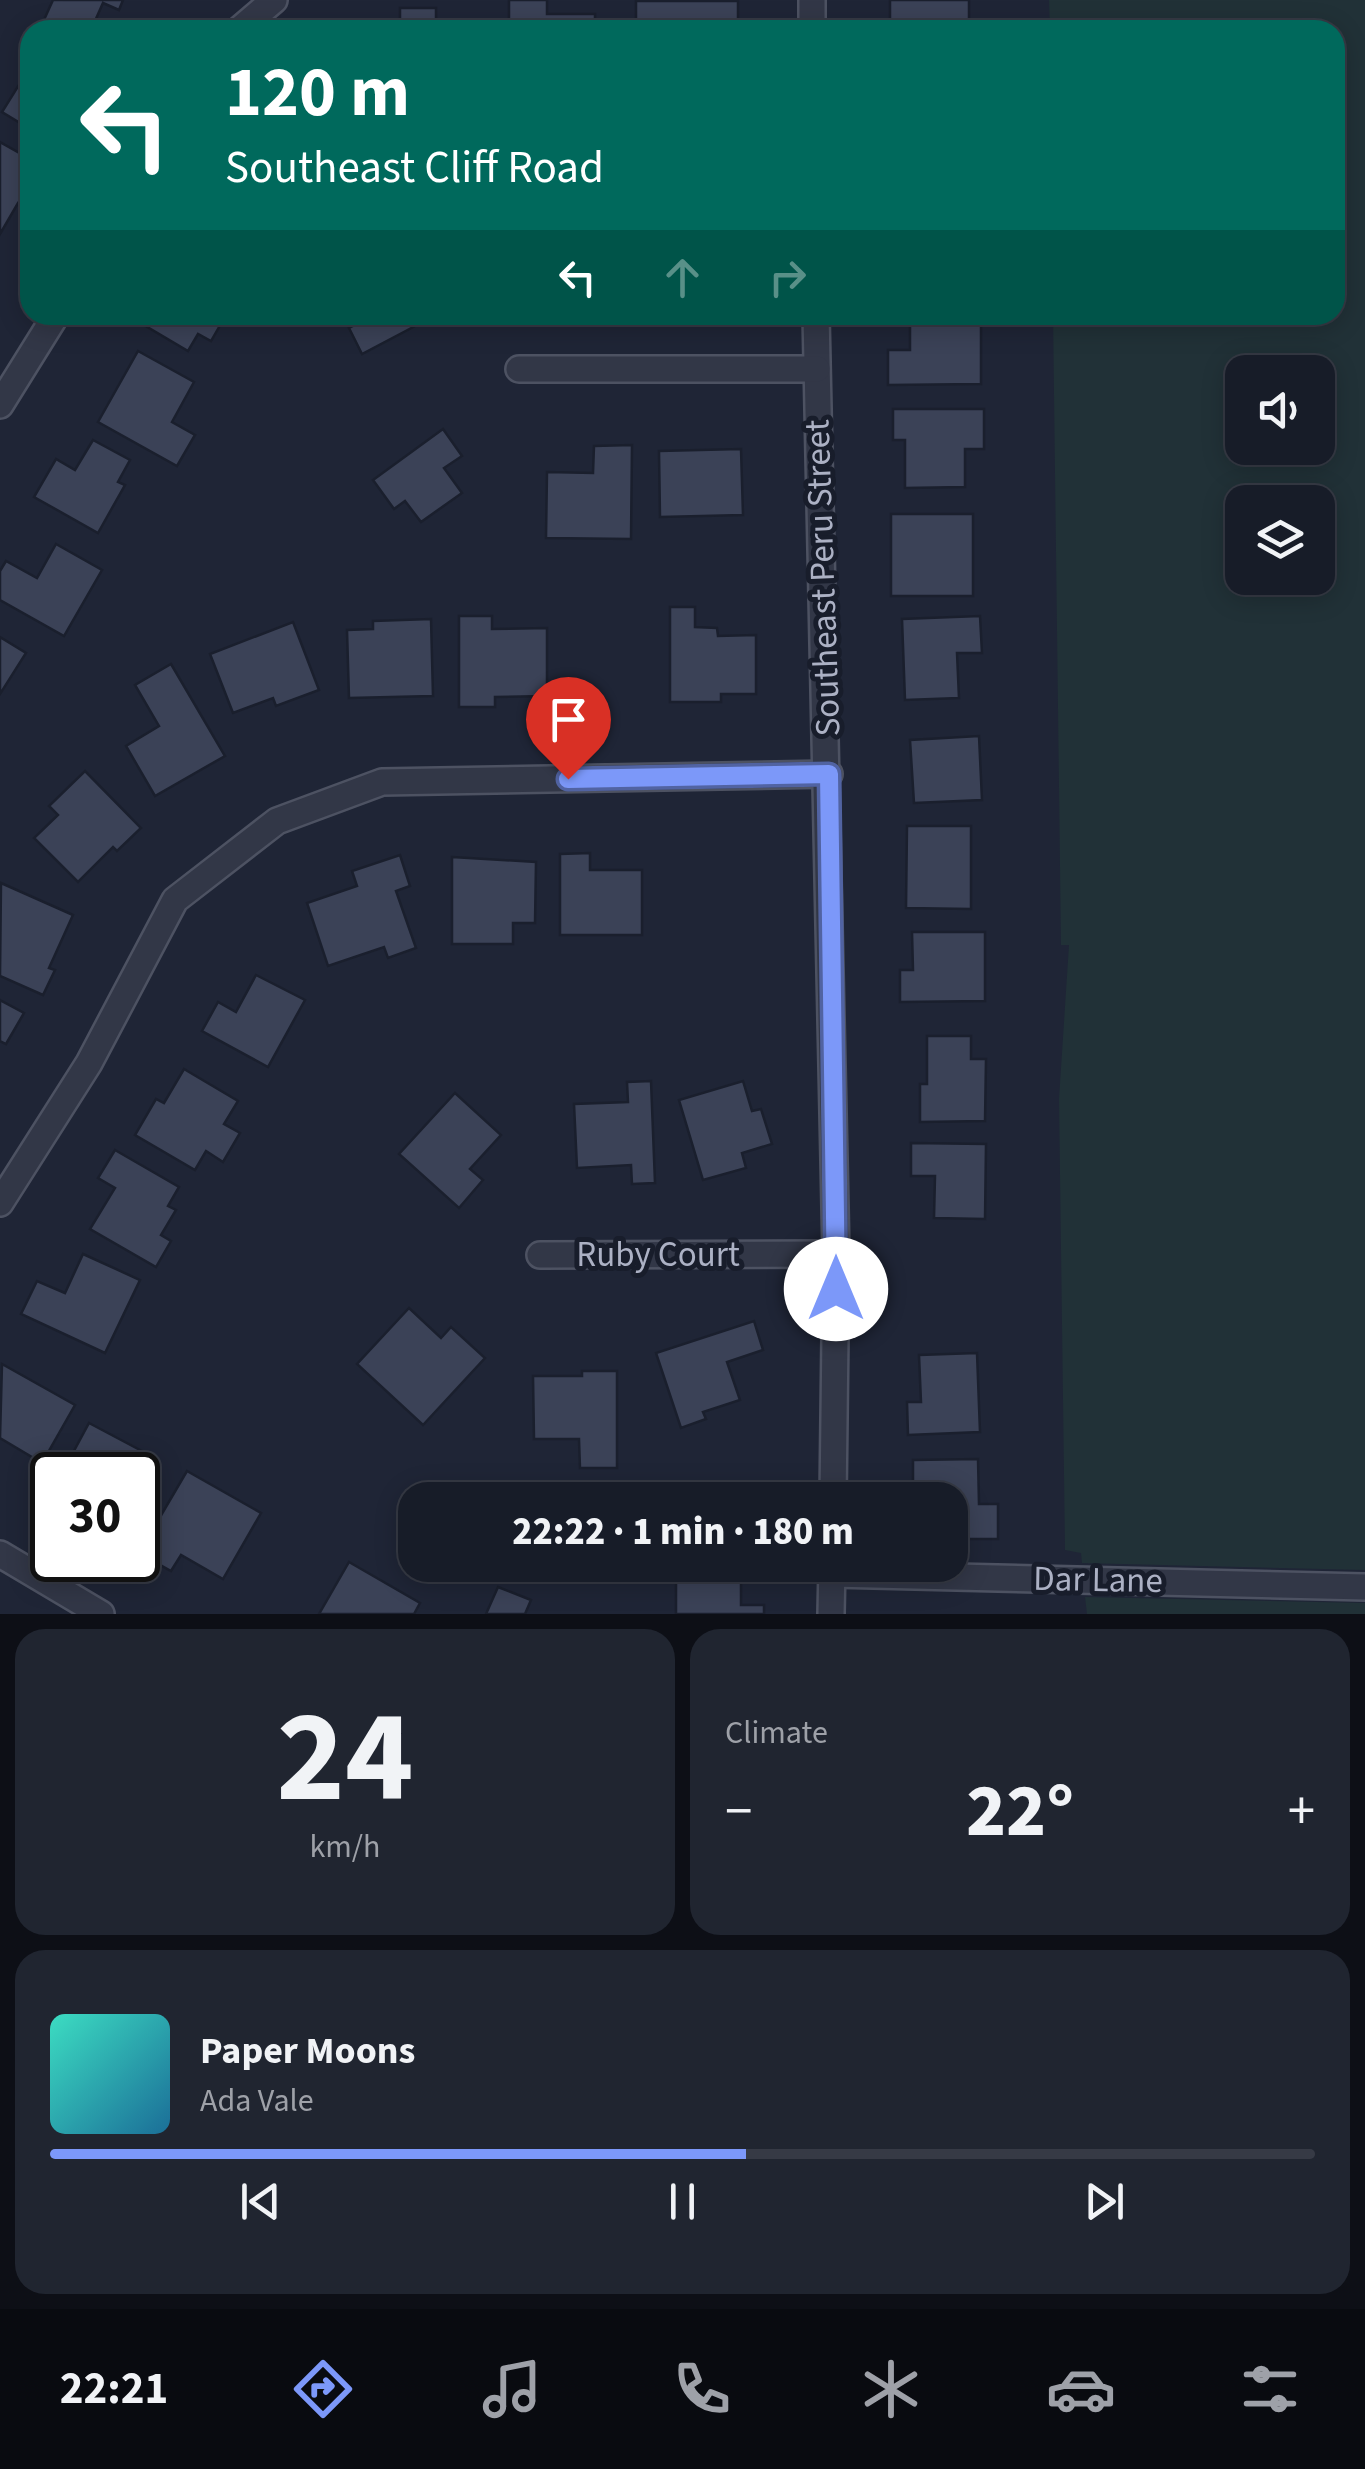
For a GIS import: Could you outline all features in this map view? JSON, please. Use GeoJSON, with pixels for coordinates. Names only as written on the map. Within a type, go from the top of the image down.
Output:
{"type":"FeatureCollection","features":[{"type":"Feature","properties":{"kind":"street"},"geometry":{"type":"LineString","coordinates":[[251,20],[274,0]]}},
{"type":"Feature","properties":{"kind":"street"},"geometry":{"type":"LineString","coordinates":[[0,405],[50,325]]}},
{"type":"Feature","properties":{"kind":"street","name":"Southeast Peru Street"},"geometry":{"type":"LineString","coordinates":[[816,325],[829,774],[836,1254],[833,1482]]}},
{"type":"Feature","properties":{"kind":"street"},"geometry":{"type":"LineString","coordinates":[[519,370],[817,368]]}},
{"type":"Feature","properties":{"kind":"street"},"geometry":{"type":"LineString","coordinates":[[0,1202],[89,1064],[175,900],[277,821],[382,782],[829,774]]}},
{"type":"Feature","properties":{"kind":"street","name":"Ruby Court"},"geometry":{"type":"LineString","coordinates":[[540,1256],[836,1254]]}},
{"type":"Feature","properties":{"kind":"street"},"geometry":{"type":"LineString","coordinates":[[0,1554],[101,1614]]}},
{"type":"Feature","properties":{"kind":"street","name":"Dar Lane"},"geometry":{"type":"LineString","coordinates":[[968,1574],[1365,1587]]}},
{"type":"Feature","properties":{"kind":"street"},"geometry":{"type":"LineString","coordinates":[[831,1614],[832,1582]]}},
{"type":"Feature","properties":{"kind":"shaded area"},"geometry":{"type":"Polygon","coordinates":[[[1049,0],[1365,0],[1365,1570],[1082,1563],[1081,1553],[1065,1550],[1059,1099],[1069,945],[1061,945],[1053,325],[1345,325],[1345,20],[1050,20],[1049,0]]]}},
{"type":"Feature","properties":{"kind":"shaded area"},"geometry":{"type":"Polygon","coordinates":[[[1085,1597],[1365,1603],[1365,1614],[1087,1614],[1085,1597]]]}},
{"type":"Feature","properties":{"kind":"building"},"geometry":{"type":"Polygon","coordinates":[[[53,0],[123,0],[119,10],[103,3],[95,20],[44,20],[53,0]]]}},
{"type":"Feature","properties":{"kind":"building"},"geometry":{"type":"Polygon","coordinates":[[[509,0],[547,0],[547,14],[595,14],[595,20],[509,20],[509,0]]]}},
{"type":"Feature","properties":{"kind":"building"},"geometry":{"type":"Polygon","coordinates":[[[890,0],[969,0],[969,20],[890,20],[890,0]]]}},
{"type":"Feature","properties":{"kind":"building"},"geometry":{"type":"Polygon","coordinates":[[[636,1],[738,1],[738,20],[636,20],[636,1]]]}},
{"type":"Feature","properties":{"kind":"building"},"geometry":{"type":"Polygon","coordinates":[[[400,8],[436,8],[436,20],[400,20],[400,8]]]}},
{"type":"Feature","properties":{"kind":"building"},"geometry":{"type":"Polygon","coordinates":[[[20,83],[20,123],[2,112],[20,83]]]}},
{"type":"Feature","properties":{"kind":"building"},"geometry":{"type":"Polygon","coordinates":[[[0,142],[20,153],[20,204],[0,234],[0,142]]]}},
{"type":"Feature","properties":{"kind":"building"},"geometry":{"type":"Polygon","coordinates":[[[144,325],[220,325],[211,341],[198,334],[188,351],[144,325]]]}},
{"type":"Feature","properties":{"kind":"building"},"geometry":{"type":"Polygon","coordinates":[[[355,325],[417,325],[362,354],[349,328],[355,325]]]}},
{"type":"Feature","properties":{"kind":"building"},"geometry":{"type":"Polygon","coordinates":[[[910,325],[981,325],[981,384],[888,385],[888,350],[910,350],[910,325]]]}},
{"type":"Feature","properties":{"kind":"building"},"geometry":{"type":"Polygon","coordinates":[[[138,351],[194,382],[172,422],[195,435],[177,466],[98,422],[138,351]]]}},
{"type":"Feature","properties":{"kind":"building"},"geometry":{"type":"Polygon","coordinates":[[[893,409],[984,409],[984,449],[965,449],[965,487],[905,488],[905,440],[893,440],[893,409]]]}},
{"type":"Feature","properties":{"kind":"building"},"geometry":{"type":"Polygon","coordinates":[[[443,429],[462,456],[444,468],[462,493],[421,522],[405,501],[394,509],[373,480],[443,429]]]}},
{"type":"Feature","properties":{"kind":"building"},"geometry":{"type":"Polygon","coordinates":[[[93,440],[130,460],[118,482],[125,485],[98,533],[34,497],[56,459],[75,470],[93,440]]]}},
{"type":"Feature","properties":{"kind":"building"},"geometry":{"type":"Polygon","coordinates":[[[632,445],[631,539],[546,538],[547,472],[593,473],[594,446],[632,445]]]}},
{"type":"Feature","properties":{"kind":"building"},"geometry":{"type":"Polygon","coordinates":[[[741,449],[743,515],[660,517],[659,451],[741,449]]]}},
{"type":"Feature","properties":{"kind":"building"},"geometry":{"type":"Polygon","coordinates":[[[891,514],[973,514],[973,596],[891,596],[891,514]]]}},
{"type":"Feature","properties":{"kind":"building"},"geometry":{"type":"Polygon","coordinates":[[[56,544],[102,570],[64,636],[0,600],[0,571],[6,561],[37,578],[56,544]]]}},
{"type":"Feature","properties":{"kind":"building"},"geometry":{"type":"Polygon","coordinates":[[[670,607],[695,607],[695,627],[717,628],[718,636],[756,635],[756,694],[721,694],[721,702],[670,702],[670,607]]]}},
{"type":"Feature","properties":{"kind":"building"},"geometry":{"type":"Polygon","coordinates":[[[459,616],[492,616],[492,629],[547,628],[547,696],[495,697],[495,707],[459,707],[459,616]]]}},
{"type":"Feature","properties":{"kind":"building"},"geometry":{"type":"Polygon","coordinates":[[[980,616],[982,653],[957,653],[959,698],[905,700],[902,619],[980,616]]]}},
{"type":"Feature","properties":{"kind":"building"},"geometry":{"type":"Polygon","coordinates":[[[431,619],[433,696],[349,698],[347,630],[373,629],[373,621],[431,619]]]}},
{"type":"Feature","properties":{"kind":"building"},"geometry":{"type":"Polygon","coordinates":[[[293,622],[319,690],[276,706],[273,698],[233,713],[210,654],[293,622]]]}},
{"type":"Feature","properties":{"kind":"building"},"geometry":{"type":"Polygon","coordinates":[[[0,637],[26,653],[0,694],[0,637]]]}},
{"type":"Feature","properties":{"kind":"building"},"geometry":{"type":"Polygon","coordinates":[[[171,664],[225,756],[155,796],[126,746],[159,726],[135,685],[171,664]]]}},
{"type":"Feature","properties":{"kind":"building"},"geometry":{"type":"Polygon","coordinates":[[[979,736],[982,800],[914,803],[910,740],[979,736]]]}},
{"type":"Feature","properties":{"kind":"building"},"geometry":{"type":"Polygon","coordinates":[[[85,771],[141,828],[117,851],[113,847],[78,882],[34,838],[58,815],[49,806],[85,771]]]}},
{"type":"Feature","properties":{"kind":"building"},"geometry":{"type":"Polygon","coordinates":[[[907,826],[971,826],[971,909],[906,908],[907,826]]]}},
{"type":"Feature","properties":{"kind":"building"},"geometry":{"type":"Polygon","coordinates":[[[590,853],[590,870],[642,870],[642,935],[560,935],[560,854],[590,853]]]}},
{"type":"Feature","properties":{"kind":"building"},"geometry":{"type":"Polygon","coordinates":[[[400,855],[410,886],[396,891],[416,948],[388,958],[384,947],[328,966],[307,903],[357,886],[352,871],[400,855]]]}},
{"type":"Feature","properties":{"kind":"building"},"geometry":{"type":"Polygon","coordinates":[[[452,857],[536,862],[535,923],[513,923],[513,944],[452,944],[452,857]]]}},
{"type":"Feature","properties":{"kind":"building"},"geometry":{"type":"Polygon","coordinates":[[[1,883],[73,915],[49,968],[55,970],[43,995],[0,976],[1,883]]]}},
{"type":"Feature","properties":{"kind":"building"},"geometry":{"type":"Polygon","coordinates":[[[912,932],[985,932],[985,1001],[900,1002],[900,970],[913,970],[912,932]]]}},
{"type":"Feature","properties":{"kind":"building"},"geometry":{"type":"Polygon","coordinates":[[[256,975],[305,1000],[268,1067],[202,1031],[218,1002],[236,1012],[256,975]]]}},
{"type":"Feature","properties":{"kind":"building"},"geometry":{"type":"Polygon","coordinates":[[[0,1000],[24,1013],[6,1044],[0,1041],[0,1000]]]}},
{"type":"Feature","properties":{"kind":"building"},"geometry":{"type":"Polygon","coordinates":[[[927,1036],[971,1036],[971,1059],[986,1059],[985,1121],[920,1122],[920,1084],[927,1084],[927,1036]]]}},
{"type":"Feature","properties":{"kind":"building"},"geometry":{"type":"Polygon","coordinates":[[[184,1069],[238,1101],[224,1124],[240,1133],[223,1162],[206,1151],[195,1170],[135,1135],[156,1099],[164,1103],[184,1069]]]}},
{"type":"Feature","properties":{"kind":"building"},"geometry":{"type":"Polygon","coordinates":[[[651,1081],[655,1183],[632,1184],[631,1165],[577,1168],[574,1104],[628,1102],[627,1082],[651,1081]]]}},
{"type":"Feature","properties":{"kind":"building"},"geometry":{"type":"Polygon","coordinates":[[[743,1081],[752,1111],[761,1109],[772,1144],[742,1153],[746,1168],[703,1180],[679,1100],[743,1081]]]}},
{"type":"Feature","properties":{"kind":"building"},"geometry":{"type":"Polygon","coordinates":[[[455,1093],[501,1135],[470,1169],[483,1180],[459,1208],[399,1154],[455,1093]]]}},
{"type":"Feature","properties":{"kind":"building"},"geometry":{"type":"Polygon","coordinates":[[[911,1143],[986,1144],[985,1219],[934,1218],[935,1176],[911,1176],[911,1143]]]}},
{"type":"Feature","properties":{"kind":"building"},"geometry":{"type":"Polygon","coordinates":[[[115,1150],[179,1187],[168,1206],[176,1210],[161,1235],[171,1241],[156,1267],[90,1229],[115,1188],[98,1178],[115,1150]]]}},
{"type":"Feature","properties":{"kind":"building"},"geometry":{"type":"Polygon","coordinates":[[[83,1254],[140,1280],[105,1353],[21,1314],[37,1281],[65,1293],[83,1254]]]}},
{"type":"Feature","properties":{"kind":"building"},"geometry":{"type":"Polygon","coordinates":[[[409,1308],[441,1338],[451,1327],[485,1358],[423,1425],[357,1364],[409,1308]]]}},
{"type":"Feature","properties":{"kind":"building"},"geometry":{"type":"Polygon","coordinates":[[[754,1321],[763,1350],[727,1362],[740,1400],[703,1412],[706,1419],[681,1428],[656,1353],[754,1321]]]}},
{"type":"Feature","properties":{"kind":"building"},"geometry":{"type":"Polygon","coordinates":[[[977,1353],[980,1432],[908,1435],[907,1402],[921,1402],[919,1355],[977,1353]]]}},
{"type":"Feature","properties":{"kind":"building"},"geometry":{"type":"Polygon","coordinates":[[[2,1364],[75,1405],[48,1452],[30,1452],[30,1456],[0,1438],[2,1364]]]}},
{"type":"Feature","properties":{"kind":"building"},"geometry":{"type":"Polygon","coordinates":[[[582,1371],[617,1371],[617,1468],[580,1468],[579,1439],[534,1439],[533,1376],[582,1376],[582,1371]]]}},
{"type":"Feature","properties":{"kind":"building"},"geometry":{"type":"Polygon","coordinates":[[[89,1423],[144,1452],[73,1452],[89,1423]]]}},
{"type":"Feature","properties":{"kind":"building"},"geometry":{"type":"Polygon","coordinates":[[[978,1459],[979,1504],[998,1504],[998,1539],[968,1539],[968,1482],[913,1482],[913,1460],[978,1459]]]}},
{"type":"Feature","properties":{"kind":"building"},"geometry":{"type":"Polygon","coordinates":[[[187,1471],[261,1513],[223,1579],[181,1555],[171,1571],[160,1565],[160,1517],[187,1471]]]}},
{"type":"Feature","properties":{"kind":"building"},"geometry":{"type":"Polygon","coordinates":[[[349,1562],[420,1603],[414,1614],[319,1614],[349,1562]]]}},
{"type":"Feature","properties":{"kind":"building"},"geometry":{"type":"Polygon","coordinates":[[[676,1582],[741,1582],[741,1605],[764,1605],[764,1614],[676,1614],[676,1582]]]}},
{"type":"Feature","properties":{"kind":"building"},"geometry":{"type":"Polygon","coordinates":[[[498,1587],[531,1600],[525,1614],[486,1614],[498,1587]]]}},
{"type":"Feature","properties":{"kind":"route"},"geometry":{"type":"LineString","coordinates":[[568,779],[829,774],[836,1289]]}}]}
